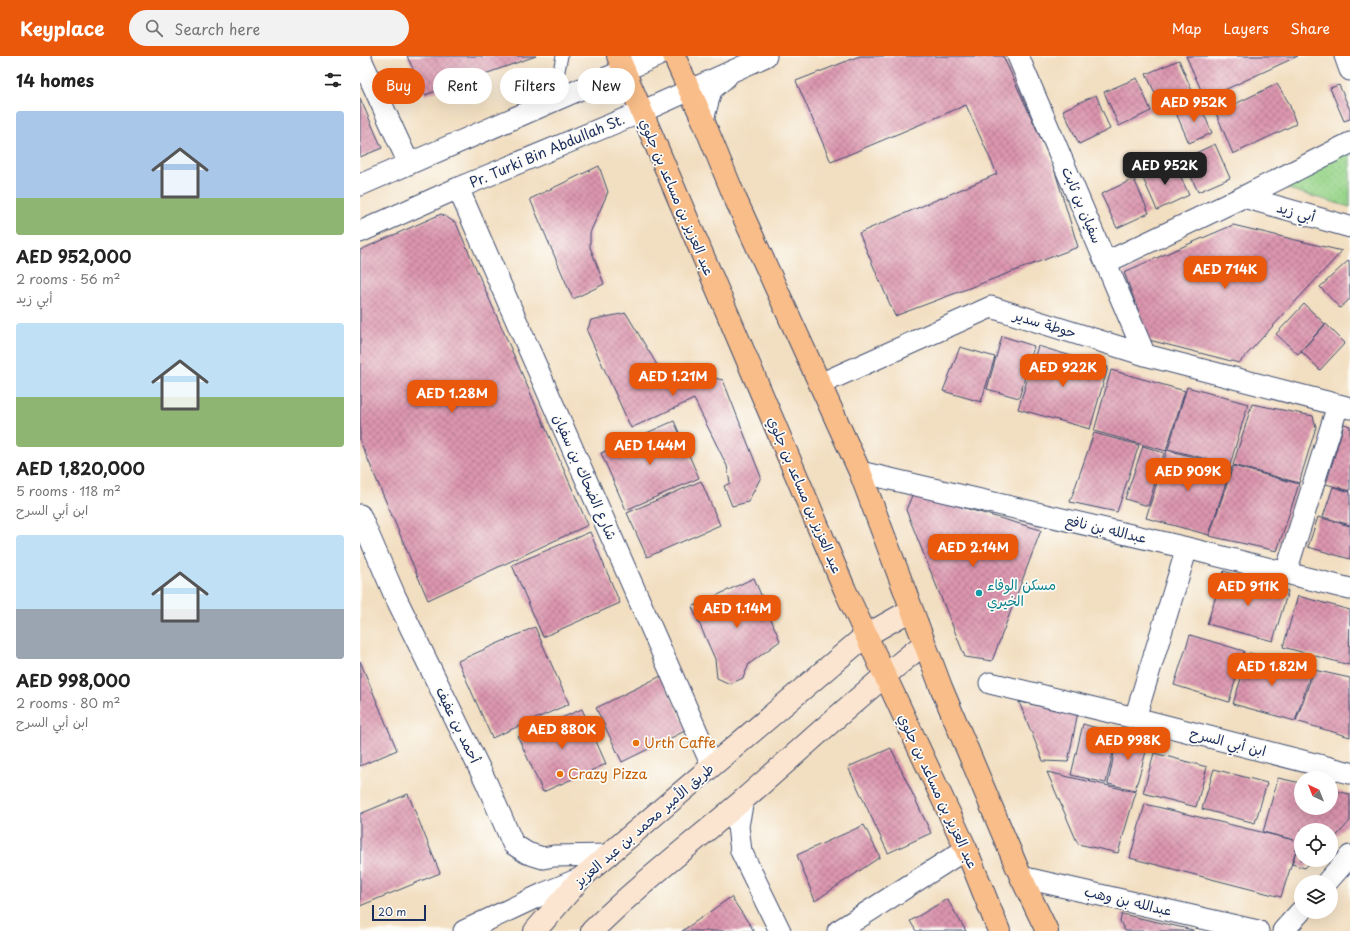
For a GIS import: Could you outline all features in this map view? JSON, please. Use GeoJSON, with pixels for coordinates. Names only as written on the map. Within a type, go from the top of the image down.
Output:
{"type":"FeatureCollection","features":[{"type":"Feature","properties":{"kind":"main road"},"geometry":{"type":"LineString","coordinates":[[674,56],[703,120],[735,198],[860,472],[924,644],[1021,877],[1047,931]]}},
{"type":"Feature","properties":{"kind":"main road","name":"عبد العزيز بن مساعد بن جلوي"},"geometry":{"type":"LineString","coordinates":[[627,104],[631,116],[865,636],[966,849],[999,931]]}},
{"type":"Feature","properties":{"kind":"main road","name":"طريق الأمير محمد بن عبد العزيز"},"geometry":{"type":"LineString","coordinates":[[535,931],[581,878],[712,766],[865,636],[911,610]]}},
{"type":"Feature","properties":{"kind":"main road"},"geometry":{"type":"LineString","coordinates":[[592,931],[614,908],[743,800],[884,675],[924,644]]}},
{"type":"Feature","properties":{"kind":"street"},"geometry":{"type":"LineString","coordinates":[[616,68],[657,56]]}},
{"type":"Feature","properties":{"kind":"street","name":"Pr. Turki Bin Abdullah St."},"geometry":{"type":"LineString","coordinates":[[360,232],[458,188],[631,116],[766,56]]}},
{"type":"Feature","properties":{"kind":"street","name":"سفيان بن ثابت"},"geometry":{"type":"LineString","coordinates":[[1018,56],[1107,262],[1145,355]]}},
{"type":"Feature","properties":{"kind":"street"},"geometry":{"type":"LineString","coordinates":[[1345,56],[1350,70]]}},
{"type":"Feature","properties":{"kind":"street"},"geometry":{"type":"LineString","coordinates":[[360,57],[409,164]]}},
{"type":"Feature","properties":{"kind":"street","name":"Pr. Turki Bin Abdullah St."},"geometry":{"type":"LineString","coordinates":[[703,120],[711,90],[734,69]]}},
{"type":"Feature","properties":{"kind":"street"},"geometry":{"type":"LineString","coordinates":[[360,185],[549,104]]}},
{"type":"Feature","properties":{"kind":"street"},"geometry":{"type":"LineString","coordinates":[[1107,262],[1242,198],[1350,143]]}},
{"type":"Feature","properties":{"kind":"street","name":"شارع الضحاك بن سفيان"},"geometry":{"type":"LineString","coordinates":[[458,188],[712,766]]}},
{"type":"Feature","properties":{"kind":"street","name":"أبي زيد"},"geometry":{"type":"LineString","coordinates":[[1242,198],[1350,227]]}},
{"type":"Feature","properties":{"kind":"street","name":"حوطة سدير"},"geometry":{"type":"LineString","coordinates":[[820,384],[991,307],[1145,355],[1344,406]]}},
{"type":"Feature","properties":{"kind":"street"},"geometry":{"type":"LineString","coordinates":[[1286,572],[1344,406]]}},
{"type":"Feature","properties":{"kind":"street","name":"عبدالله بن نافع"},"geometry":{"type":"LineString","coordinates":[[860,472],[1188,548],[1350,589]]}},
{"type":"Feature","properties":{"kind":"street","name":"أحمد بن عفيف"},"geometry":{"type":"LineString","coordinates":[[360,515],[395,596],[487,784],[513,844],[527,853],[543,858],[554,856],[609,855]]}},
{"type":"Feature","properties":{"kind":"street"},"geometry":{"type":"LineString","coordinates":[[1135,718],[1188,548]]}},
{"type":"Feature","properties":{"kind":"street","name":"ابن أبي السرح"},"geometry":{"type":"LineString","coordinates":[[990,683],[1135,718],[1350,773]]}},
{"type":"Feature","properties":{"kind":"street"},"geometry":{"type":"LineString","coordinates":[[743,800],[738,826],[741,851],[780,931]]}},
{"type":"Feature","properties":{"kind":"street"},"geometry":{"type":"LineString","coordinates":[[838,931],[966,849]]}},
{"type":"Feature","properties":{"kind":"street"},"geometry":{"type":"LineString","coordinates":[[1332,875],[1350,856]]}},
{"type":"Feature","properties":{"kind":"street","name":"عبدالله بن وهب"},"geometry":{"type":"LineString","coordinates":[[1021,877],[1258,931]]}},
{"type":"Feature","properties":{"kind":"street"},"geometry":{"type":"LineString","coordinates":[[464,931],[581,878]]}},
{"type":"Feature","properties":{"kind":"street"},"geometry":{"type":"LineString","coordinates":[[1283,931],[1294,919]]}},
{"type":"Feature","properties":{"kind":"lane"},"geometry":{"type":"LineString","coordinates":[[560,68],[562,56]]}},
{"type":"Feature","properties":{"kind":"green space"},"geometry":{"type":"Polygon","coordinates":[[[1350,149],[1350,207],[1281,187],[1350,149]]]}},
{"type":"Feature","properties":{"kind":"building"},"geometry":{"type":"Polygon","coordinates":[[[407,56],[536,56],[492,71],[492,68],[433,68],[433,92],[425,95],[425,68],[413,68],[407,56]]]}},
{"type":"Feature","properties":{"kind":"building"},"geometry":{"type":"Polygon","coordinates":[[[860,56],[1003,56],[1053,165],[1078,247],[895,316],[859,233],[997,174],[966,105],[831,162],[796,81],[860,56]]]}},
{"type":"Feature","properties":{"kind":"building"},"geometry":{"type":"Polygon","coordinates":[[[1186,56],[1298,56],[1205,99],[1186,56]]]}},
{"type":"Feature","properties":{"kind":"building"},"geometry":{"type":"Polygon","coordinates":[[[1179,60],[1193,93],[1162,108],[1146,74],[1179,60]]]}},
{"type":"Feature","properties":{"kind":"building"},"geometry":{"type":"Polygon","coordinates":[[[1137,78],[1151,111],[1119,126],[1104,92],[1137,78]]]}},
{"type":"Feature","properties":{"kind":"building"},"geometry":{"type":"Polygon","coordinates":[[[1277,84],[1289,103],[1296,124],[1233,154],[1216,113],[1277,84]]]}},
{"type":"Feature","properties":{"kind":"building"},"geometry":{"type":"Polygon","coordinates":[[[1339,85],[1350,110],[1350,119],[1344,121],[1330,88],[1339,85]]]}},
{"type":"Feature","properties":{"kind":"building"},"geometry":{"type":"Polygon","coordinates":[[[1096,95],[1110,129],[1079,144],[1063,110],[1096,95]]]}},
{"type":"Feature","properties":{"kind":"building"},"geometry":{"type":"Polygon","coordinates":[[[360,98],[382,148],[360,157],[360,98]]]}},
{"type":"Feature","properties":{"kind":"building"},"geometry":{"type":"Polygon","coordinates":[[[1199,102],[1212,133],[1189,143],[1176,113],[1199,102]]]}},
{"type":"Feature","properties":{"kind":"building"},"geometry":{"type":"Polygon","coordinates":[[[1215,144],[1230,178],[1198,192],[1183,159],[1215,144]]]}},
{"type":"Feature","properties":{"kind":"building"},"geometry":{"type":"Polygon","coordinates":[[[1174,162],[1189,195],[1157,210],[1142,176],[1174,162]]]}},
{"type":"Feature","properties":{"kind":"building"},"geometry":{"type":"Polygon","coordinates":[[[599,166],[608,192],[590,233],[590,247],[604,284],[573,299],[530,199],[599,166]]]}},
{"type":"Feature","properties":{"kind":"building"},"geometry":{"type":"Polygon","coordinates":[[[1134,179],[1149,213],[1117,228],[1101,194],[1134,179]]]}},
{"type":"Feature","properties":{"kind":"building"},"geometry":{"type":"Polygon","coordinates":[[[441,214],[456,223],[588,525],[428,600],[360,441],[360,250],[441,214]]]}},
{"type":"Feature","properties":{"kind":"building"},"geometry":{"type":"Polygon","coordinates":[[[1233,225],[1342,251],[1239,363],[1149,340],[1124,272],[1233,225]]]}},
{"type":"Feature","properties":{"kind":"building"},"geometry":{"type":"Polygon","coordinates":[[[1349,260],[1350,299],[1340,308],[1320,287],[1349,260]]]}},
{"type":"Feature","properties":{"kind":"building"},"geometry":{"type":"Polygon","coordinates":[[[1304,304],[1325,324],[1298,354],[1276,334],[1304,304]]]}},
{"type":"Feature","properties":{"kind":"building"},"geometry":{"type":"Polygon","coordinates":[[[626,313],[657,365],[723,380],[761,477],[748,502],[732,506],[724,486],[730,483],[727,466],[694,399],[631,428],[587,331],[591,320],[626,313]]]}},
{"type":"Feature","properties":{"kind":"building"},"geometry":{"type":"Polygon","coordinates":[[[1326,324],[1345,343],[1320,370],[1301,351],[1326,324]]]}},
{"type":"Feature","properties":{"kind":"building"},"geometry":{"type":"Polygon","coordinates":[[[1002,336],[1034,346],[1019,398],[987,389],[1002,336]]]}},
{"type":"Feature","properties":{"kind":"building"},"geometry":{"type":"Polygon","coordinates":[[[1038,346],[1108,367],[1090,429],[1018,409],[1038,346]]]}},
{"type":"Feature","properties":{"kind":"building"},"geometry":{"type":"Polygon","coordinates":[[[960,347],[995,357],[981,402],[943,391],[960,347]]]}},
{"type":"Feature","properties":{"kind":"building"},"geometry":{"type":"Polygon","coordinates":[[[1111,370],[1185,391],[1166,451],[1094,431],[1111,370]]]}},
{"type":"Feature","properties":{"kind":"building"},"geometry":{"type":"Polygon","coordinates":[[[1187,387],[1248,404],[1230,465],[1168,449],[1187,387]]]}},
{"type":"Feature","properties":{"kind":"building"},"geometry":{"type":"Polygon","coordinates":[[[1252,404],[1313,416],[1316,427],[1299,483],[1233,465],[1252,404]]]}},
{"type":"Feature","properties":{"kind":"building"},"geometry":{"type":"Polygon","coordinates":[[[674,421],[699,478],[626,510],[601,453],[674,421]]]}},
{"type":"Feature","properties":{"kind":"building"},"geometry":{"type":"Polygon","coordinates":[[[1344,424],[1350,426],[1350,491],[1326,484],[1344,424]]]}},
{"type":"Feature","properties":{"kind":"building"},"geometry":{"type":"Polygon","coordinates":[[[1094,433],[1139,445],[1117,512],[1070,502],[1094,433]]]}},
{"type":"Feature","properties":{"kind":"building"},"geometry":{"type":"Polygon","coordinates":[[[1143,446],[1164,453],[1148,506],[1125,499],[1143,446]]]}},
{"type":"Feature","properties":{"kind":"building"},"geometry":{"type":"Polygon","coordinates":[[[1167,450],[1231,467],[1209,535],[1146,518],[1167,450]]]}},
{"type":"Feature","properties":{"kind":"building"},"geometry":{"type":"Polygon","coordinates":[[[1233,466],[1299,484],[1277,551],[1209,536],[1233,466]]]}},
{"type":"Feature","properties":{"kind":"building"},"geometry":{"type":"Polygon","coordinates":[[[701,481],[720,525],[647,557],[627,513],[701,481]]]}},
{"type":"Feature","properties":{"kind":"building"},"geometry":{"type":"Polygon","coordinates":[[[1333,487],[1350,492],[1350,525],[1323,517],[1333,487]]]}},
{"type":"Feature","properties":{"kind":"building","name":"مسكن الوفاء الخيري"},"geometry":{"type":"Polygon","coordinates":[[[913,493],[1041,530],[992,661],[965,657],[906,510],[913,493]]]}},
{"type":"Feature","properties":{"kind":"building"},"geometry":{"type":"Polygon","coordinates":[[[1318,517],[1350,526],[1350,559],[1308,547],[1318,517]]]}},
{"type":"Feature","properties":{"kind":"building"},"geometry":{"type":"Polygon","coordinates":[[[590,532],[620,603],[543,637],[512,565],[590,532]]]}},
{"type":"Feature","properties":{"kind":"building"},"geometry":{"type":"Polygon","coordinates":[[[1224,571],[1288,591],[1273,641],[1207,624],[1224,571]]]}},
{"type":"Feature","properties":{"kind":"building"},"geometry":{"type":"Polygon","coordinates":[[[754,578],[780,641],[749,664],[743,678],[730,684],[717,678],[715,659],[692,607],[754,578]]]}},
{"type":"Feature","properties":{"kind":"building"},"geometry":{"type":"Polygon","coordinates":[[[1298,596],[1350,610],[1349,665],[1283,647],[1298,596]]]}},
{"type":"Feature","properties":{"kind":"building"},"geometry":{"type":"Polygon","coordinates":[[[535,627],[569,704],[492,738],[458,661],[535,627]]]}},
{"type":"Feature","properties":{"kind":"building"},"geometry":{"type":"Polygon","coordinates":[[[1190,635],[1244,651],[1229,702],[1174,685],[1190,635]]]}},
{"type":"Feature","properties":{"kind":"building"},"geometry":{"type":"Polygon","coordinates":[[[1249,653],[1312,670],[1295,721],[1233,704],[1249,653]]]}},
{"type":"Feature","properties":{"kind":"building"},"geometry":{"type":"Polygon","coordinates":[[[360,661],[397,750],[360,766],[360,661]]]}},
{"type":"Feature","properties":{"kind":"building"},"geometry":{"type":"Polygon","coordinates":[[[1314,670],[1350,678],[1350,737],[1296,721],[1314,670]]]}},
{"type":"Feature","properties":{"kind":"building"},"geometry":{"type":"Polygon","coordinates":[[[661,676],[687,730],[622,762],[596,708],[661,676]]]}},
{"type":"Feature","properties":{"kind":"building"},"geometry":{"type":"Polygon","coordinates":[[[1019,702],[1078,712],[1068,762],[1043,761],[1019,702]]]}},
{"type":"Feature","properties":{"kind":"building"},"geometry":{"type":"Polygon","coordinates":[[[582,709],[606,764],[543,792],[518,737],[582,709]]]}},
{"type":"Feature","properties":{"kind":"building"},"geometry":{"type":"Polygon","coordinates":[[[1083,724],[1117,734],[1106,783],[1071,775],[1083,724]]]}},
{"type":"Feature","properties":{"kind":"building"},"geometry":{"type":"Polygon","coordinates":[[[1118,734],[1150,738],[1135,790],[1108,784],[1118,734]]]}},
{"type":"Feature","properties":{"kind":"building"},"geometry":{"type":"Polygon","coordinates":[[[891,748],[931,833],[888,853],[848,767],[891,748]]]}},
{"type":"Feature","properties":{"kind":"building"},"geometry":{"type":"Polygon","coordinates":[[[1154,753],[1207,767],[1196,807],[1143,793],[1154,753]]]}},
{"type":"Feature","properties":{"kind":"building"},"geometry":{"type":"Polygon","coordinates":[[[1214,769],[1267,783],[1255,823],[1202,809],[1214,769]]]}},
{"type":"Feature","properties":{"kind":"building"},"geometry":{"type":"Polygon","coordinates":[[[1047,772],[1136,792],[1118,853],[1078,844],[1047,772]]]}},
{"type":"Feature","properties":{"kind":"building"},"geometry":{"type":"Polygon","coordinates":[[[1278,778],[1294,781],[1294,815],[1338,815],[1338,791],[1350,794],[1350,821],[1338,834],[1338,823],[1294,823],[1294,840],[1263,832],[1278,778]]]}},
{"type":"Feature","properties":{"kind":"building"},"geometry":{"type":"Polygon","coordinates":[[[408,794],[440,873],[360,906],[360,814],[408,794]]]}},
{"type":"Feature","properties":{"kind":"building"},"geometry":{"type":"Polygon","coordinates":[[[1145,804],[1294,840],[1294,857],[1281,897],[1130,858],[1145,804]]]}},
{"type":"Feature","properties":{"kind":"building"},"geometry":{"type":"Polygon","coordinates":[[[864,825],[880,857],[815,901],[797,855],[864,825]]]}},
{"type":"Feature","properties":{"kind":"building"},"geometry":{"type":"Polygon","coordinates":[[[731,897],[754,931],[682,931],[731,897]]]}},
{"type":"Feature","properties":{"kind":"building"},"geometry":{"type":"Polygon","coordinates":[[[947,899],[966,931],[916,931],[910,921],[947,899]]]}},
{"type":"Feature","properties":{"kind":"building"},"geometry":{"type":"Polygon","coordinates":[[[1122,914],[1193,931],[1125,931],[1120,921],[1122,914]]]}},
{"type":"Feature","properties":{"kind":"place","name":"مسكن الوفاء الخيري"},"geometry":{"type":"Point","coordinates":[979,593]}},
{"type":"Feature","properties":{"kind":"place","name":"Urth Caffe"},"geometry":{"type":"Point","coordinates":[636,743]}},
{"type":"Feature","properties":{"kind":"place","name":"Crazy Pizza"},"geometry":{"type":"Point","coordinates":[560,774]}}]}
